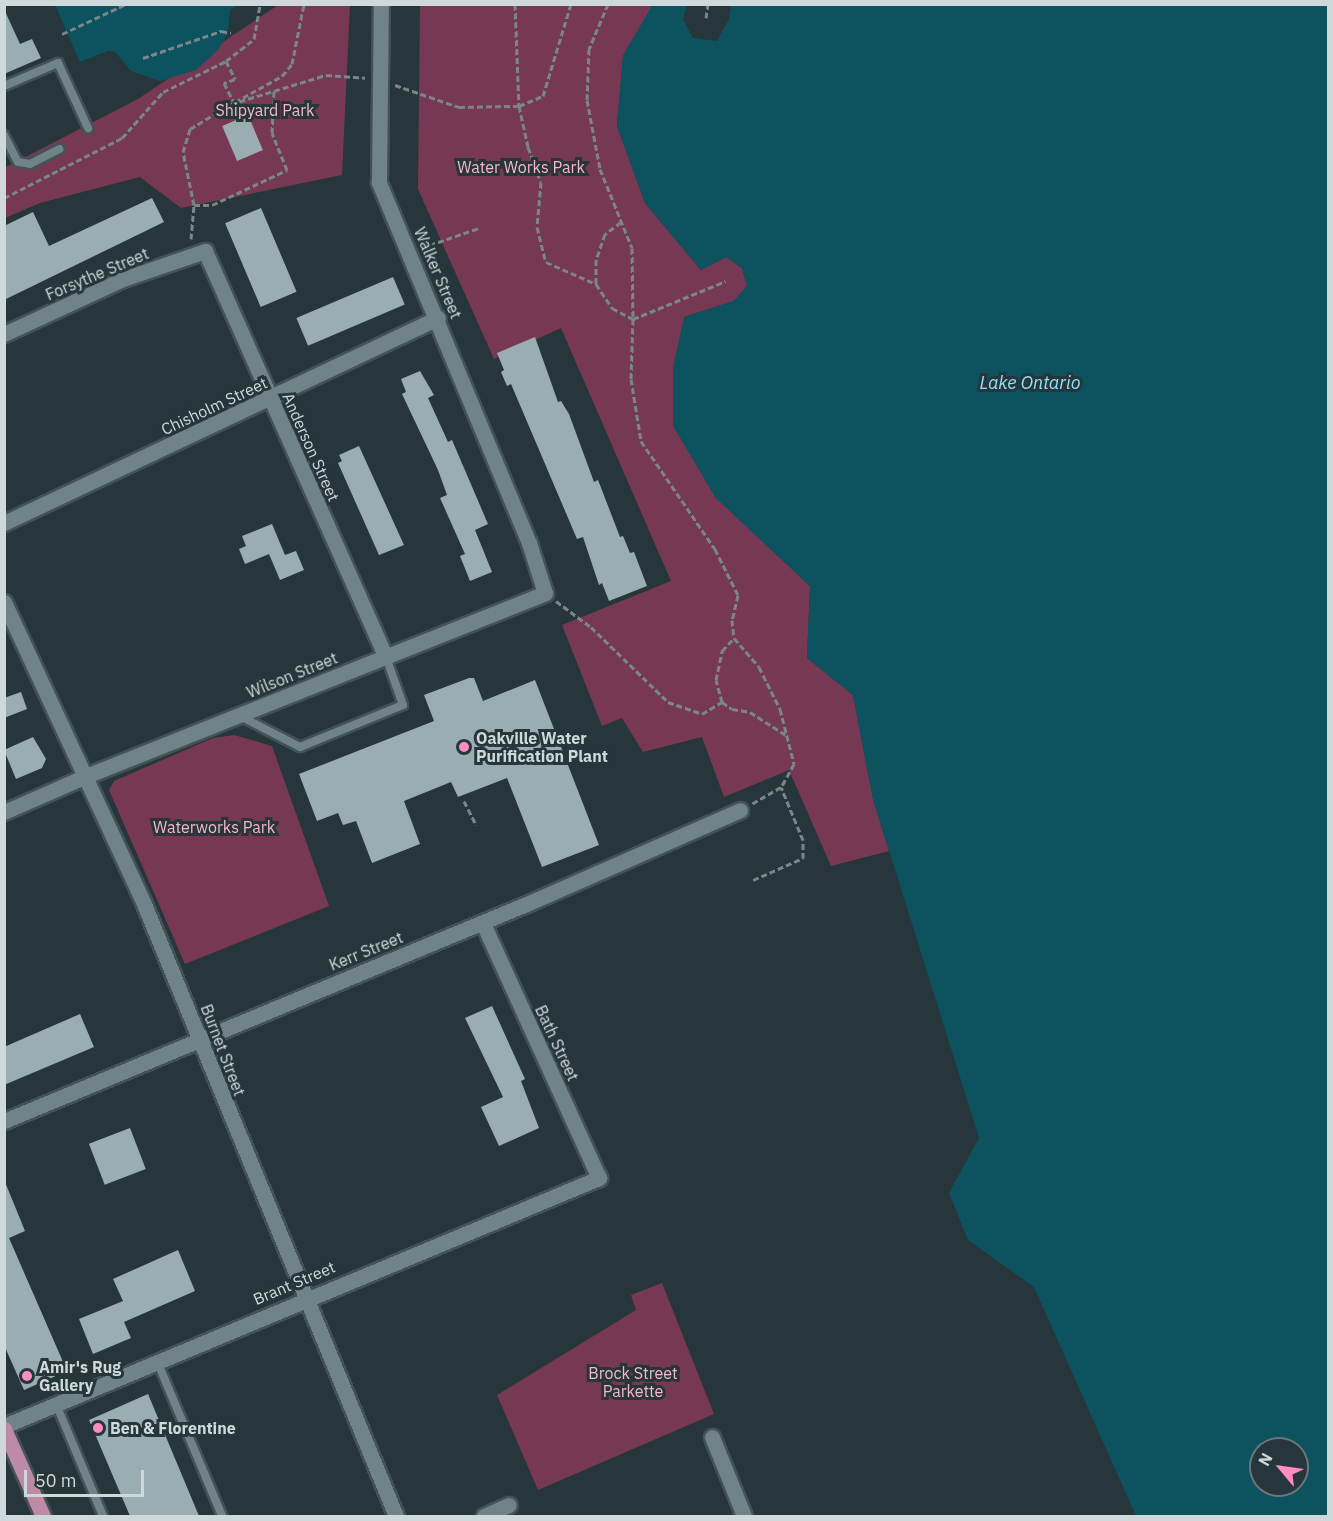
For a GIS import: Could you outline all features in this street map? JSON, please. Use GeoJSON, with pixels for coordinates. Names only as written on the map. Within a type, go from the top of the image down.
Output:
{"type":"FeatureCollection","features":[{"type":"Feature","properties":{"kind":"main road"},"geometry":{"type":"LineString","coordinates":[[4,1427],[43,1516]]}},
{"type":"Feature","properties":{"kind":"street","name":"Walker Street"},"geometry":{"type":"LineString","coordinates":[[381,4],[379,182],[438,318],[529,543],[545,593]]}},
{"type":"Feature","properties":{"kind":"street","name":"Forsythe Street"},"geometry":{"type":"LineString","coordinates":[[4,334],[123,279],[205,251]]}},
{"type":"Feature","properties":{"kind":"street","name":"Anderson Street"},"geometry":{"type":"LineString","coordinates":[[205,251],[386,657]]}},
{"type":"Feature","properties":{"kind":"street","name":"Chisholm Street"},"geometry":{"type":"LineString","coordinates":[[4,523],[438,318]]}},
{"type":"Feature","properties":{"kind":"street","name":"Wilson Street"},"geometry":{"type":"LineString","coordinates":[[4,812],[86,776],[545,593]]}},
{"type":"Feature","properties":{"kind":"street","name":"Burnet Street"},"geometry":{"type":"LineString","coordinates":[[4,602],[86,776],[199,1038],[396,1516]]}},
{"type":"Feature","properties":{"kind":"street","name":"Kerr Street"},"geometry":{"type":"LineString","coordinates":[[4,1121],[199,1038],[483,923],[740,810]]}},
{"type":"Feature","properties":{"kind":"street","name":"Bath Street"},"geometry":{"type":"LineString","coordinates":[[483,923],[599,1178]]}},
{"type":"Feature","properties":{"kind":"street","name":"Brant Street"},"geometry":{"type":"LineString","coordinates":[[4,1427],[306,1298],[599,1178]]}},
{"type":"Feature","properties":{"kind":"street"},"geometry":{"type":"LineString","coordinates":[[712,1437],[744,1516]]}},
{"type":"Feature","properties":{"kind":"street"},"geometry":{"type":"LineString","coordinates":[[484,1516],[508,1505]]}},
{"type":"Feature","properties":{"kind":"lane"},"geometry":{"type":"LineString","coordinates":[[4,86],[58,63],[88,128]]}},
{"type":"Feature","properties":{"kind":"lane"},"geometry":{"type":"LineString","coordinates":[[4,135],[18,162],[30,164],[59,149]]}},
{"type":"Feature","properties":{"kind":"lane"},"geometry":{"type":"LineString","coordinates":[[238,716],[300,747],[403,705],[386,657]]}},
{"type":"Feature","properties":{"kind":"lane"},"geometry":{"type":"LineString","coordinates":[[157,1361],[222,1516]]}},
{"type":"Feature","properties":{"kind":"lane"},"geometry":{"type":"LineString","coordinates":[[56,1404],[103,1516]]}},
{"type":"Feature","properties":{"kind":"path"},"geometry":{"type":"LineString","coordinates":[[62,34],[126,4]]}},
{"type":"Feature","properties":{"kind":"path"},"geometry":{"type":"LineString","coordinates":[[4,198],[122,138],[163,92],[226,61],[254,39],[260,4]]}},
{"type":"Feature","properties":{"kind":"path"},"geometry":{"type":"LineString","coordinates":[[234,103],[239,96],[282,76],[292,64],[304,4]]}},
{"type":"Feature","properties":{"kind":"path"},"geometry":{"type":"LineString","coordinates":[[515,4],[519,106],[541,182],[537,227],[546,262],[596,284],[612,308],[633,319],[726,281]]}},
{"type":"Feature","properties":{"kind":"path"},"geometry":{"type":"LineString","coordinates":[[459,107],[519,106],[543,96],[571,4]]}},
{"type":"Feature","properties":{"kind":"path"},"geometry":{"type":"LineString","coordinates":[[608,4],[589,49],[587,100],[600,169],[632,248],[631,380],[641,441],[715,549],[738,595],[732,621],[734,638],[759,668],[780,709],[794,764],[781,787],[740,810]]}},
{"type":"Feature","properties":{"kind":"path"},"geometry":{"type":"LineString","coordinates":[[706,18],[708,4]]}},
{"type":"Feature","properties":{"kind":"path"},"geometry":{"type":"LineString","coordinates":[[143,58],[221,31],[231,33]]}},
{"type":"Feature","properties":{"kind":"path"},"geometry":{"type":"LineString","coordinates":[[226,61],[235,79],[224,83],[234,103]]}},
{"type":"Feature","properties":{"kind":"path"},"geometry":{"type":"LineString","coordinates":[[189,256],[194,205],[183,152],[190,129],[234,103],[326,75]]}},
{"type":"Feature","properties":{"kind":"path"},"geometry":{"type":"LineString","coordinates":[[194,205],[212,205],[287,170],[272,134],[274,91]]}},
{"type":"Feature","properties":{"kind":"path"},"geometry":{"type":"LineString","coordinates":[[596,284],[596,260],[605,234],[621,222]]}},
{"type":"Feature","properties":{"kind":"path"},"geometry":{"type":"LineString","coordinates":[[410,252],[479,228]]}},
{"type":"Feature","properties":{"kind":"path"},"geometry":{"type":"LineString","coordinates":[[545,593],[591,627],[668,702],[702,714],[722,702]]}},
{"type":"Feature","properties":{"kind":"path"},"geometry":{"type":"LineString","coordinates":[[734,638],[722,651],[716,680],[722,702],[732,709],[750,712],[787,735]]}},
{"type":"Feature","properties":{"kind":"path"},"geometry":{"type":"LineString","coordinates":[[753,880],[803,858],[803,840],[781,787]]}},
{"type":"Feature","properties":{"kind":"path"},"geometry":{"type":"LineString","coordinates":[[464,801],[476,825]]}},
{"type":"Feature","properties":{"kind":"green space","name":"Shipyard Park"},"geometry":{"type":"Polygon","coordinates":[[[278,5],[350,5],[342,175],[181,208],[140,177],[40,203],[5,218],[4,168],[138,99],[278,5]]]}},
{"type":"Feature","properties":{"kind":"green space","name":"Water Works Park"},"geometry":{"type":"Polygon","coordinates":[[[420,5],[653,5],[623,56],[617,126],[645,203],[701,270],[726,257],[742,268],[747,286],[734,301],[684,317],[715,497],[810,586],[807,658],[853,695],[873,799],[889,851],[831,866],[789,770],[724,797],[702,737],[643,752],[622,718],[602,726],[562,625],[671,581],[561,328],[494,359],[418,189],[420,5]]]}},
{"type":"Feature","properties":{"kind":"green space","name":"Waterworks Park"},"geometry":{"type":"Polygon","coordinates":[[[234,735],[272,746],[329,906],[185,964],[109,790],[114,781],[213,738],[234,735]]]}},
{"type":"Feature","properties":{"kind":"green space","name":"Brock Street Parkette"},"geometry":{"type":"Polygon","coordinates":[[[662,1283],[714,1414],[538,1490],[497,1395],[636,1310],[631,1295],[662,1283]]]}},
{"type":"Feature","properties":{"kind":"water","name":"Lake Ontario"},"geometry":{"type":"Polygon","coordinates":[[[653,4],[687,5],[683,19],[693,38],[717,41],[729,19],[731,5],[1328,5],[1328,1516],[1136,1516],[1034,1287],[968,1240],[949,1193],[979,1138],[873,799],[853,695],[807,658],[810,586],[715,497],[673,426],[673,367],[684,317],[734,301],[747,286],[742,268],[726,257],[701,270],[645,203],[617,126],[623,56],[653,4]]]}},
{"type":"Feature","properties":{"kind":"water"},"geometry":{"type":"Polygon","coordinates":[[[55,5],[238,5],[230,10],[228,33],[218,50],[196,70],[160,81],[131,71],[115,52],[108,51],[80,62],[55,5]]]}},
{"type":"Feature","properties":{"kind":"building"},"geometry":{"type":"Polygon","coordinates":[[[4,9],[20,44],[32,39],[41,58],[4,74],[4,9]]]}},
{"type":"Feature","properties":{"kind":"building"},"geometry":{"type":"Polygon","coordinates":[[[248,115],[263,150],[237,161],[222,126],[248,115]]]}},
{"type":"Feature","properties":{"kind":"building"},"geometry":{"type":"Polygon","coordinates":[[[152,198],[164,222],[4,300],[4,226],[33,212],[49,246],[152,198]]]}},
{"type":"Feature","properties":{"kind":"building"},"geometry":{"type":"Polygon","coordinates":[[[261,208],[297,292],[261,307],[225,223],[261,208]]]}},
{"type":"Feature","properties":{"kind":"building"},"geometry":{"type":"Polygon","coordinates":[[[393,277],[405,305],[308,346],[296,318],[393,277]]]}},
{"type":"Feature","properties":{"kind":"building"},"geometry":{"type":"Polygon","coordinates":[[[535,337],[558,402],[561,401],[569,414],[594,482],[598,480],[620,537],[623,536],[630,553],[634,552],[647,586],[609,601],[602,583],[599,585],[583,537],[577,539],[511,384],[507,386],[501,372],[504,370],[497,353],[535,337]]]}},
{"type":"Feature","properties":{"kind":"building"},"geometry":{"type":"Polygon","coordinates":[[[420,371],[434,395],[428,398],[448,442],[452,440],[488,524],[475,530],[492,572],[470,581],[460,556],[465,554],[440,498],[447,495],[438,470],[402,394],[406,392],[401,379],[420,371]]]}},
{"type":"Feature","properties":{"kind":"building"},"geometry":{"type":"Polygon","coordinates":[[[359,446],[404,545],[379,555],[338,463],[342,461],[339,455],[359,446]]]}},
{"type":"Feature","properties":{"kind":"building"},"geometry":{"type":"Polygon","coordinates":[[[272,524],[285,555],[296,551],[304,570],[280,580],[269,554],[245,564],[239,549],[246,546],[242,536],[272,524]]]}},
{"type":"Feature","properties":{"kind":"building","name":"Oakville Water Purification Plant"},"geometry":{"type":"Polygon","coordinates":[[[474,678],[483,701],[535,680],[599,845],[542,867],[507,778],[458,797],[451,782],[404,801],[420,844],[372,863],[356,821],[343,825],[338,813],[317,821],[299,774],[434,721],[424,695],[474,678]]]}},
{"type":"Feature","properties":{"kind":"building"},"geometry":{"type":"Polygon","coordinates":[[[21,692],[27,709],[4,718],[4,698],[21,692]]]}},
{"type":"Feature","properties":{"kind":"building"},"geometry":{"type":"Polygon","coordinates":[[[33,737],[46,759],[42,768],[16,779],[4,750],[33,737]]]}},
{"type":"Feature","properties":{"kind":"building"},"geometry":{"type":"Polygon","coordinates":[[[492,1006],[525,1079],[521,1081],[539,1128],[499,1146],[481,1107],[503,1097],[465,1018],[492,1006]]]}},
{"type":"Feature","properties":{"kind":"building"},"geometry":{"type":"Polygon","coordinates":[[[80,1014],[94,1047],[4,1085],[4,1047],[80,1014]]]}},
{"type":"Feature","properties":{"kind":"building"},"geometry":{"type":"Polygon","coordinates":[[[130,1128],[146,1169],[105,1185],[89,1144],[130,1128]]]}},
{"type":"Feature","properties":{"kind":"building"},"geometry":{"type":"Polygon","coordinates":[[[5,1182],[25,1231],[9,1238],[67,1371],[24,1390],[4,1345],[5,1182]]]}},
{"type":"Feature","properties":{"kind":"building"},"geometry":{"type":"Polygon","coordinates":[[[178,1250],[195,1291],[124,1322],[131,1338],[93,1354],[79,1319],[123,1301],[113,1279],[178,1250]]]}},
{"type":"Feature","properties":{"kind":"building"},"geometry":{"type":"Polygon","coordinates":[[[148,1394],[199,1516],[130,1516],[89,1420],[148,1394]]]}},
{"type":"Feature","properties":{"kind":"place","name":"Oakville Water Purification Plant"},"geometry":{"type":"Point","coordinates":[464,747]}},
{"type":"Feature","properties":{"kind":"place","name":"Amir's Rug Gallery"},"geometry":{"type":"Point","coordinates":[27,1376]}},
{"type":"Feature","properties":{"kind":"place","name":"Ben & Florentine"},"geometry":{"type":"Point","coordinates":[98,1428]}}]}
